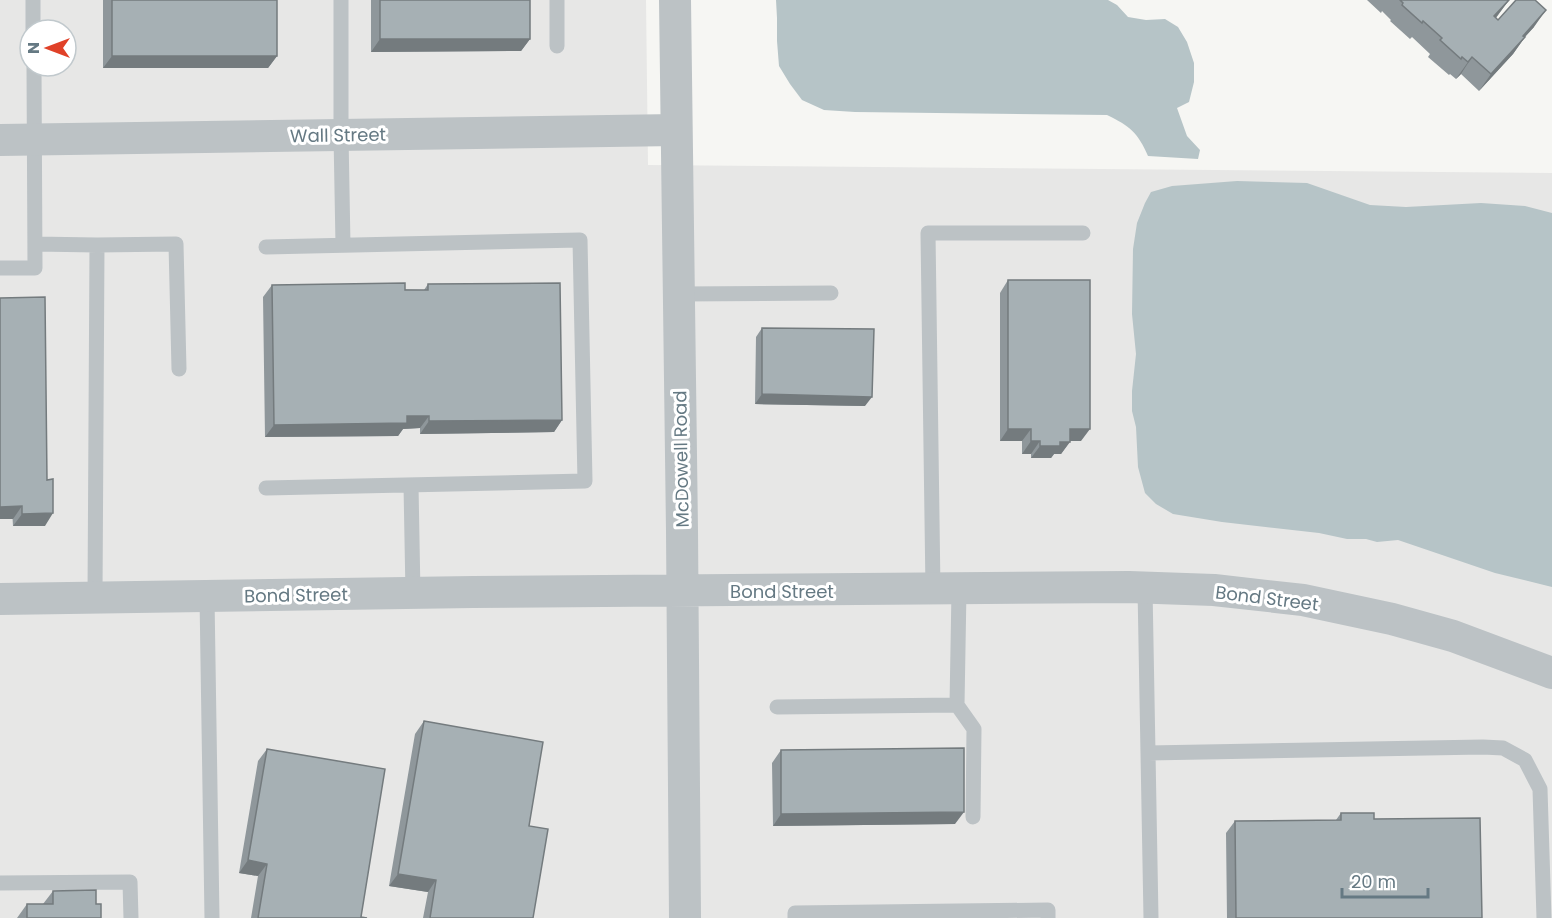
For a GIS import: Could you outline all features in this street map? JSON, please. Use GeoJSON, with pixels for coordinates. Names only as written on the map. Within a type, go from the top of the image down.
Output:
{"type":"FeatureCollection","features":[{"type":"Feature","properties":{"kind":"street","name":"McDowell Road"},"geometry":{"type":"LineString","coordinates":[[675,0],[685,918]]}},
{"type":"Feature","properties":{"kind":"street","name":"Wall Street"},"geometry":{"type":"LineString","coordinates":[[0,140],[676,130]]}},
{"type":"Feature","properties":{"kind":"street","name":"Bond Street"},"geometry":{"type":"LineString","coordinates":[[0,599],[1145,588],[1214,590],[1303,600],[1392,619],[1453,636],[1552,674]]}},
{"type":"Feature","properties":{"kind":"lane"},"geometry":{"type":"LineString","coordinates":[[33,0],[33,18]]}},
{"type":"Feature","properties":{"kind":"lane"},"geometry":{"type":"LineString","coordinates":[[341,0],[343,245]]}},
{"type":"Feature","properties":{"kind":"lane"},"geometry":{"type":"LineString","coordinates":[[557,0],[557,46]]}},
{"type":"Feature","properties":{"kind":"lane"},"geometry":{"type":"LineString","coordinates":[[0,268],[35,268],[34,78]]}},
{"type":"Feature","properties":{"kind":"lane"},"geometry":{"type":"LineString","coordinates":[[973,817],[974,729],[957,705],[946,590],[928,233],[1083,233]]}},
{"type":"Feature","properties":{"kind":"lane"},"geometry":{"type":"LineString","coordinates":[[266,247],[580,240],[585,482],[266,488]]}},
{"type":"Feature","properties":{"kind":"lane"},"geometry":{"type":"LineString","coordinates":[[35,244],[176,244],[179,369]]}},
{"type":"Feature","properties":{"kind":"lane"},"geometry":{"type":"LineString","coordinates":[[95,597],[97,245]]}},
{"type":"Feature","properties":{"kind":"lane"},"geometry":{"type":"LineString","coordinates":[[679,294],[831,293]]}},
{"type":"Feature","properties":{"kind":"lane"},"geometry":{"type":"LineString","coordinates":[[411,485],[413,594]]}},
{"type":"Feature","properties":{"kind":"lane"},"geometry":{"type":"LineString","coordinates":[[1145,588],[1151,918]]}},
{"type":"Feature","properties":{"kind":"lane"},"geometry":{"type":"LineString","coordinates":[[207,597],[212,918]]}},
{"type":"Feature","properties":{"kind":"lane"},"geometry":{"type":"LineString","coordinates":[[777,707],[957,705]]}},
{"type":"Feature","properties":{"kind":"lane"},"geometry":{"type":"LineString","coordinates":[[1148,753],[1503,748],[1525,760],[1540,789],[1544,918]]}},
{"type":"Feature","properties":{"kind":"lane"},"geometry":{"type":"LineString","coordinates":[[0,883],[130,882],[131,918]]}},
{"type":"Feature","properties":{"kind":"lane"},"geometry":{"type":"LineString","coordinates":[[795,918],[795,914],[1048,910],[1048,918]]}},
{"type":"Feature","properties":{"kind":"shaded area"},"geometry":{"type":"Polygon","coordinates":[[[0,0],[646,0],[648,165],[1552,173],[1552,918],[0,918],[0,0]]]}},
{"type":"Feature","properties":{"kind":"shaded area"},"geometry":{"type":"Polygon","coordinates":[[[776,0],[1108,0],[1117,5],[1128,17],[1146,20],[1165,19],[1178,27],[1187,42],[1194,63],[1194,82],[1189,102],[1177,108],[1187,136],[1200,150],[1198,159],[1148,156],[1141,141],[1132,131],[1107,115],[824,110],[802,100],[779,66],[776,0]]]}},
{"type":"Feature","properties":{"kind":"shaded area"},"geometry":{"type":"Polygon","coordinates":[[[1237,181],[1307,183],[1370,205],[1406,207],[1481,203],[1525,206],[1552,213],[1552,587],[1495,573],[1398,540],[1377,542],[1366,539],[1347,539],[1319,533],[1173,514],[1156,504],[1145,493],[1138,467],[1136,427],[1132,411],[1136,354],[1132,314],[1133,249],[1137,223],[1151,192],[1172,186],[1237,181]]]}},
{"type":"Feature","properties":{"kind":"building"},"geometry":{"type":"Polygon","coordinates":[[[112,0],[277,0],[277,56],[112,56],[112,0]]]}},
{"type":"Feature","properties":{"kind":"building"},"geometry":{"type":"Polygon","coordinates":[[[380,0],[530,0],[530,39],[380,39],[380,0]]]}},
{"type":"Feature","properties":{"kind":"building"},"geometry":{"type":"Polygon","coordinates":[[[1400,0],[1509,0],[1494,16],[1498,20],[1516,0],[1535,0],[1546,10],[1491,74],[1472,57],[1468,62],[1462,57],[1461,59],[1440,40],[1442,38],[1402,5],[1400,0]]]}},
{"type":"Feature","properties":{"kind":"building"},"geometry":{"type":"Polygon","coordinates":[[[1008,280],[1090,280],[1090,429],[1070,429],[1070,442],[1060,442],[1060,446],[1040,446],[1040,441],[1031,441],[1031,429],[1008,429],[1008,280]]]}},
{"type":"Feature","properties":{"kind":"building"},"geometry":{"type":"Polygon","coordinates":[[[405,283],[405,290],[428,290],[428,284],[560,283],[562,420],[429,421],[429,416],[407,416],[407,423],[274,425],[272,285],[405,283]]]}},
{"type":"Feature","properties":{"kind":"building"},"geometry":{"type":"Polygon","coordinates":[[[45,297],[47,480],[53,479],[53,513],[22,514],[22,506],[0,507],[0,298],[45,297]]]}},
{"type":"Feature","properties":{"kind":"building"},"geometry":{"type":"Polygon","coordinates":[[[762,328],[874,329],[872,397],[762,394],[762,328]]]}},
{"type":"Feature","properties":{"kind":"building"},"geometry":{"type":"Polygon","coordinates":[[[424,721],[543,742],[529,826],[548,829],[533,918],[430,918],[436,880],[398,874],[424,721]]]}},
{"type":"Feature","properties":{"kind":"building"},"geometry":{"type":"Polygon","coordinates":[[[964,748],[964,812],[781,814],[781,750],[964,748]]]}},
{"type":"Feature","properties":{"kind":"building"},"geometry":{"type":"Polygon","coordinates":[[[267,749],[385,769],[361,917],[367,918],[258,918],[267,864],[248,860],[267,749]]]}},
{"type":"Feature","properties":{"kind":"building"},"geometry":{"type":"Polygon","coordinates":[[[1341,813],[1374,813],[1374,819],[1480,818],[1482,918],[1236,918],[1235,821],[1341,820],[1341,813]]]}},
{"type":"Feature","properties":{"kind":"building"},"geometry":{"type":"Polygon","coordinates":[[[96,890],[96,904],[101,904],[101,918],[27,918],[27,904],[53,904],[53,891],[96,890]]]}}]}
